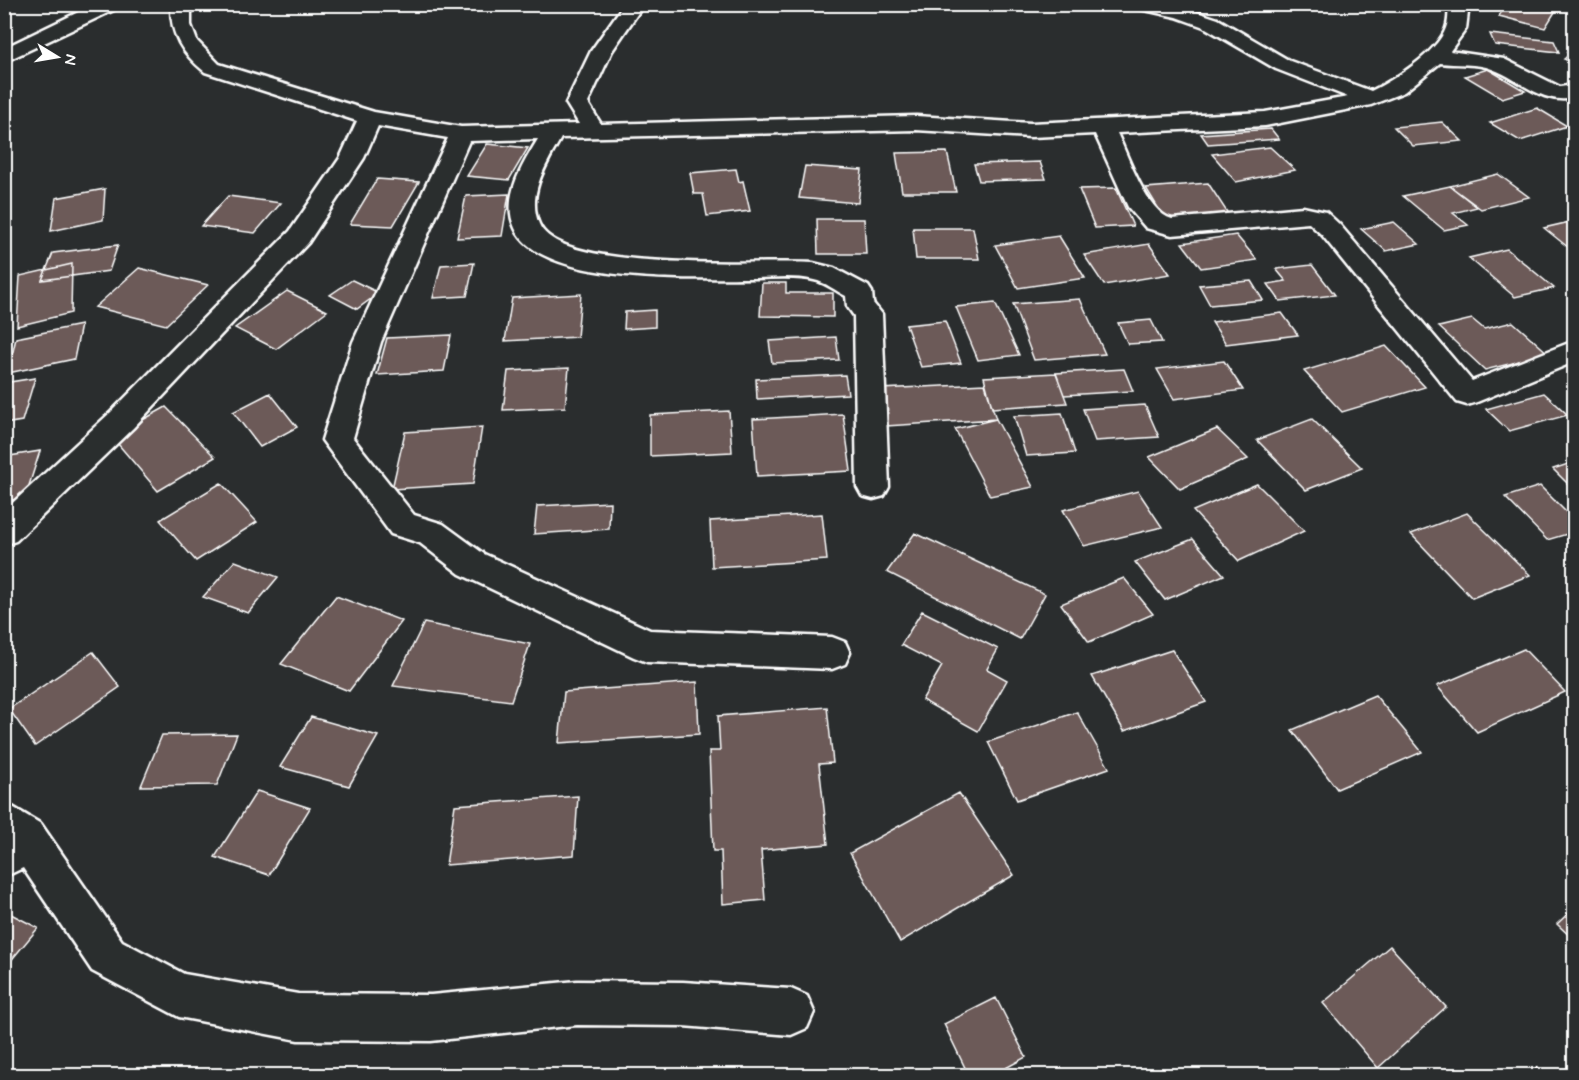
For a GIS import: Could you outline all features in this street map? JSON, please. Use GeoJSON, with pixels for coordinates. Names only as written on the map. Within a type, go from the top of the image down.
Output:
{"type":"FeatureCollection","features":[{"type":"Feature","properties":{"kind":"street"},"geometry":{"type":"LineString","coordinates":[[4,56],[111,4]]}},
{"type":"Feature","properties":{"kind":"street"},"geometry":{"type":"LineString","coordinates":[[181,4],[180,25],[192,51],[212,68],[370,118],[461,134],[916,123],[1031,130],[1265,120],[1371,99],[1396,87],[1436,56],[1456,29],[1459,4]]}},
{"type":"Feature","properties":{"kind":"street"},"geometry":{"type":"LineString","coordinates":[[594,130],[577,103],[595,60],[618,23],[635,4]]}},
{"type":"Feature","properties":{"kind":"street"},"geometry":{"type":"LineString","coordinates":[[1143,4],[1181,12],[1211,23],[1282,65],[1371,99]]}},
{"type":"Feature","properties":{"kind":"street"},"geometry":{"type":"LineString","coordinates":[[1436,56],[1497,63],[1532,83],[1562,95],[1569,90],[1575,92]]}},
{"type":"Feature","properties":{"kind":"street"},"geometry":{"type":"LineString","coordinates":[[4,532],[123,420],[299,237],[352,158],[370,118]]}},
{"type":"Feature","properties":{"kind":"street"},"geometry":{"type":"LineString","coordinates":[[1104,128],[1140,207],[1155,223],[1172,227],[1303,214],[1317,217],[1331,230],[1467,395],[1575,351]]}},
{"type":"Feature","properties":{"kind":"street"},"geometry":{"type":"LineString","coordinates":[[554,131],[525,184],[523,211],[527,231],[540,244],[567,256],[626,268],[815,271],[859,292],[860,306],[868,314],[873,487]]}},
{"type":"Feature","properties":{"kind":"street"},"geometry":{"type":"LineString","coordinates":[[461,134],[367,342],[337,440],[403,525],[431,533],[472,564],[647,646],[832,653]]}},
{"type":"Feature","properties":{"kind":"street"},"geometry":{"type":"LineString","coordinates":[[12,839],[107,956],[179,994],[298,1017],[431,1018],[577,1003],[683,1004],[791,1012]]}},
{"type":"Feature","properties":{"kind":"building"},"geometry":{"type":"Polygon","coordinates":[[[1506,4],[1551,4],[1558,7],[1545,28],[1499,16],[1506,4]]]}},
{"type":"Feature","properties":{"kind":"building"},"geometry":{"type":"Polygon","coordinates":[[[1490,34],[1554,41],[1559,52],[1495,45],[1490,34]]]}},
{"type":"Feature","properties":{"kind":"building"},"geometry":{"type":"Polygon","coordinates":[[[1574,46],[1574,63],[1564,59],[1571,53],[1567,52],[1574,46]]]}},
{"type":"Feature","properties":{"kind":"building"},"geometry":{"type":"Polygon","coordinates":[[[1488,69],[1525,91],[1502,98],[1465,76],[1488,69]]]}},
{"type":"Feature","properties":{"kind":"building"},"geometry":{"type":"Polygon","coordinates":[[[1537,108],[1567,126],[1520,141],[1490,123],[1537,108]]]}},
{"type":"Feature","properties":{"kind":"building"},"geometry":{"type":"Polygon","coordinates":[[[1442,122],[1462,141],[1413,146],[1394,127],[1442,122]]]}},
{"type":"Feature","properties":{"kind":"building"},"geometry":{"type":"Polygon","coordinates":[[[1271,129],[1279,139],[1208,144],[1201,134],[1271,129]]]}},
{"type":"Feature","properties":{"kind":"building"},"geometry":{"type":"Polygon","coordinates":[[[487,144],[528,148],[509,180],[467,176],[487,144]]]}},
{"type":"Feature","properties":{"kind":"building"},"geometry":{"type":"Polygon","coordinates":[[[1270,147],[1295,170],[1236,182],[1212,154],[1270,147]]]}},
{"type":"Feature","properties":{"kind":"building"},"geometry":{"type":"Polygon","coordinates":[[[947,152],[956,192],[902,192],[896,153],[947,152]]]}},
{"type":"Feature","properties":{"kind":"building"},"geometry":{"type":"Polygon","coordinates":[[[1040,162],[1046,179],[979,181],[974,164],[1040,162]]]}},
{"type":"Feature","properties":{"kind":"building"},"geometry":{"type":"Polygon","coordinates":[[[805,166],[862,170],[858,203],[799,198],[805,166]]]}},
{"type":"Feature","properties":{"kind":"building"},"geometry":{"type":"Polygon","coordinates":[[[736,169],[739,182],[743,181],[750,211],[707,216],[703,194],[694,194],[690,173],[736,169]]]}},
{"type":"Feature","properties":{"kind":"building"},"geometry":{"type":"Polygon","coordinates":[[[1498,174],[1529,197],[1481,209],[1450,186],[1498,174]]]}},
{"type":"Feature","properties":{"kind":"building"},"geometry":{"type":"Polygon","coordinates":[[[377,179],[419,182],[393,226],[350,224],[377,179]]]}},
{"type":"Feature","properties":{"kind":"building"},"geometry":{"type":"Polygon","coordinates":[[[1208,183],[1229,215],[1166,221],[1146,188],[1208,183]]]}},
{"type":"Feature","properties":{"kind":"building"},"geometry":{"type":"Polygon","coordinates":[[[1450,186],[1477,207],[1453,213],[1468,225],[1444,230],[1403,196],[1450,186]]]}},
{"type":"Feature","properties":{"kind":"building"},"geometry":{"type":"Polygon","coordinates":[[[1116,188],[1133,226],[1095,228],[1079,189],[1116,188]]]}},
{"type":"Feature","properties":{"kind":"building"},"geometry":{"type":"Polygon","coordinates":[[[105,189],[103,220],[51,231],[56,198],[105,189]]]}},
{"type":"Feature","properties":{"kind":"building"},"geometry":{"type":"Polygon","coordinates":[[[509,194],[502,236],[457,238],[466,196],[509,194]]]}},
{"type":"Feature","properties":{"kind":"building"},"geometry":{"type":"Polygon","coordinates":[[[228,196],[281,203],[255,233],[201,226],[228,196]]]}},
{"type":"Feature","properties":{"kind":"building"},"geometry":{"type":"Polygon","coordinates":[[[817,219],[864,219],[866,254],[818,254],[817,219]]]}},
{"type":"Feature","properties":{"kind":"building"},"geometry":{"type":"Polygon","coordinates":[[[1574,221],[1574,252],[1544,228],[1574,221]]]}},
{"type":"Feature","properties":{"kind":"building"},"geometry":{"type":"Polygon","coordinates":[[[1394,222],[1419,244],[1386,251],[1361,229],[1394,222]]]}},
{"type":"Feature","properties":{"kind":"building"},"geometry":{"type":"Polygon","coordinates":[[[913,228],[973,228],[979,259],[916,259],[913,228]]]}},
{"type":"Feature","properties":{"kind":"building"},"geometry":{"type":"Polygon","coordinates":[[[1236,235],[1257,260],[1201,268],[1182,243],[1236,235]]]}},
{"type":"Feature","properties":{"kind":"building"},"geometry":{"type":"Polygon","coordinates":[[[1059,236],[1085,278],[1018,288],[995,245],[1059,236]]]}},
{"type":"Feature","properties":{"kind":"building"},"geometry":{"type":"Polygon","coordinates":[[[1149,244],[1170,274],[1104,285],[1084,255],[1149,244]]]}},
{"type":"Feature","properties":{"kind":"building"},"geometry":{"type":"Polygon","coordinates":[[[118,245],[109,271],[42,280],[53,253],[118,245]]]}},
{"type":"Feature","properties":{"kind":"building"},"geometry":{"type":"Polygon","coordinates":[[[1507,249],[1554,288],[1515,297],[1469,258],[1507,249]]]}},
{"type":"Feature","properties":{"kind":"building"},"geometry":{"type":"Polygon","coordinates":[[[474,263],[467,296],[433,298],[441,265],[474,263]]]}},
{"type":"Feature","properties":{"kind":"building"},"geometry":{"type":"Polygon","coordinates":[[[72,264],[71,313],[17,326],[20,276],[72,264]]]}},
{"type":"Feature","properties":{"kind":"building"},"geometry":{"type":"Polygon","coordinates":[[[1312,265],[1335,295],[1280,301],[1268,284],[1286,281],[1276,269],[1312,265]]]}},
{"type":"Feature","properties":{"kind":"building"},"geometry":{"type":"Polygon","coordinates":[[[139,268],[208,285],[166,325],[95,307],[139,268]]]}},
{"type":"Feature","properties":{"kind":"building"},"geometry":{"type":"Polygon","coordinates":[[[352,280],[379,293],[357,309],[330,295],[352,280]]]}},
{"type":"Feature","properties":{"kind":"building"},"geometry":{"type":"Polygon","coordinates":[[[1251,281],[1263,300],[1210,305],[1199,285],[1251,281]]]}},
{"type":"Feature","properties":{"kind":"building"},"geometry":{"type":"Polygon","coordinates":[[[762,283],[786,283],[786,293],[833,293],[833,317],[760,316],[762,283]]]}},
{"type":"Feature","properties":{"kind":"building"},"geometry":{"type":"Polygon","coordinates":[[[287,291],[327,311],[276,349],[235,328],[287,291]]]}},
{"type":"Feature","properties":{"kind":"building"},"geometry":{"type":"Polygon","coordinates":[[[581,294],[577,337],[505,341],[512,298],[581,294]]]}},
{"type":"Feature","properties":{"kind":"building"},"geometry":{"type":"Polygon","coordinates":[[[1080,299],[1105,354],[1034,360],[1013,304],[1080,299]]]}},
{"type":"Feature","properties":{"kind":"building"},"geometry":{"type":"Polygon","coordinates":[[[995,303],[1019,355],[978,360],[956,307],[995,303]]]}},
{"type":"Feature","properties":{"kind":"building"},"geometry":{"type":"Polygon","coordinates":[[[655,310],[655,327],[624,329],[625,312],[655,310]]]}},
{"type":"Feature","properties":{"kind":"building"},"geometry":{"type":"Polygon","coordinates":[[[1282,313],[1298,335],[1226,344],[1212,322],[1282,313]]]}},
{"type":"Feature","properties":{"kind":"building"},"geometry":{"type":"Polygon","coordinates":[[[1472,319],[1484,329],[1513,322],[1549,354],[1485,370],[1439,327],[1472,319]]]}},
{"type":"Feature","properties":{"kind":"building"},"geometry":{"type":"Polygon","coordinates":[[[1151,320],[1162,342],[1128,344],[1118,323],[1151,320]]]}},
{"type":"Feature","properties":{"kind":"building"},"geometry":{"type":"Polygon","coordinates":[[[945,321],[961,363],[921,367],[906,325],[945,321]]]}},
{"type":"Feature","properties":{"kind":"building"},"geometry":{"type":"Polygon","coordinates":[[[81,325],[74,359],[8,373],[16,338],[81,325]]]}},
{"type":"Feature","properties":{"kind":"building"},"geometry":{"type":"Polygon","coordinates":[[[451,335],[444,371],[377,375],[387,338],[451,335]]]}},
{"type":"Feature","properties":{"kind":"building"},"geometry":{"type":"Polygon","coordinates":[[[836,337],[839,360],[772,363],[769,341],[836,337]]]}},
{"type":"Feature","properties":{"kind":"building"},"geometry":{"type":"Polygon","coordinates":[[[1386,346],[1425,387],[1342,412],[1304,371],[1386,346]]]}},
{"type":"Feature","properties":{"kind":"building"},"geometry":{"type":"Polygon","coordinates":[[[1224,361],[1243,390],[1174,399],[1157,369],[1224,361]]]}},
{"type":"Feature","properties":{"kind":"building"},"geometry":{"type":"Polygon","coordinates":[[[569,368],[565,407],[503,410],[508,371],[569,368]]]}},
{"type":"Feature","properties":{"kind":"building"},"geometry":{"type":"Polygon","coordinates":[[[1124,369],[1133,391],[1064,395],[1056,373],[1124,369]]]}},
{"type":"Feature","properties":{"kind":"building"},"geometry":{"type":"Polygon","coordinates":[[[1056,373],[1067,403],[992,408],[984,377],[1056,373]]]}},
{"type":"Feature","properties":{"kind":"building"},"geometry":{"type":"Polygon","coordinates":[[[845,375],[848,394],[757,399],[756,379],[845,375]]]}},
{"type":"Feature","properties":{"kind":"building"},"geometry":{"type":"Polygon","coordinates":[[[35,378],[22,421],[4,424],[4,383],[35,378]]]}},
{"type":"Feature","properties":{"kind":"building"},"geometry":{"type":"Polygon","coordinates":[[[985,384],[996,419],[886,426],[880,389],[985,384]]]}},
{"type":"Feature","properties":{"kind":"building"},"geometry":{"type":"Polygon","coordinates":[[[270,393],[297,427],[260,447],[233,412],[270,393]]]}},
{"type":"Feature","properties":{"kind":"building"},"geometry":{"type":"Polygon","coordinates":[[[1544,393],[1568,415],[1509,431],[1486,409],[1544,393]]]}},
{"type":"Feature","properties":{"kind":"building"},"geometry":{"type":"Polygon","coordinates":[[[1145,405],[1159,437],[1095,441],[1083,409],[1145,405]]]}},
{"type":"Feature","properties":{"kind":"building"},"geometry":{"type":"Polygon","coordinates":[[[166,407],[215,457],[158,491],[112,437],[166,407]]]}},
{"type":"Feature","properties":{"kind":"building"},"geometry":{"type":"Polygon","coordinates":[[[729,411],[732,452],[650,456],[650,415],[729,411]]]}},
{"type":"Feature","properties":{"kind":"building"},"geometry":{"type":"Polygon","coordinates":[[[1062,413],[1075,453],[1026,456],[1014,416],[1062,413]]]}},
{"type":"Feature","properties":{"kind":"building"},"geometry":{"type":"Polygon","coordinates":[[[843,414],[851,471],[757,476],[753,419],[843,414]]]}},
{"type":"Feature","properties":{"kind":"building"},"geometry":{"type":"Polygon","coordinates":[[[996,419],[1033,487],[990,496],[955,429],[996,419]]]}},
{"type":"Feature","properties":{"kind":"building"},"geometry":{"type":"Polygon","coordinates":[[[1312,419],[1362,468],[1306,490],[1257,440],[1312,419]]]}},
{"type":"Feature","properties":{"kind":"building"},"geometry":{"type":"Polygon","coordinates":[[[482,427],[473,484],[392,489],[405,432],[482,427]]]}},
{"type":"Feature","properties":{"kind":"building"},"geometry":{"type":"Polygon","coordinates":[[[1217,429],[1248,459],[1180,489],[1149,457],[1217,429]]]}},
{"type":"Feature","properties":{"kind":"building"},"geometry":{"type":"Polygon","coordinates":[[[40,451],[25,498],[4,501],[4,457],[40,451]]]}},
{"type":"Feature","properties":{"kind":"building"},"geometry":{"type":"Polygon","coordinates":[[[1574,462],[1574,490],[1553,469],[1574,462]]]}},
{"type":"Feature","properties":{"kind":"building"},"geometry":{"type":"Polygon","coordinates":[[[221,483],[257,522],[196,561],[160,520],[221,483]]]}},
{"type":"Feature","properties":{"kind":"building"},"geometry":{"type":"Polygon","coordinates":[[[1257,484],[1304,531],[1239,561],[1193,511],[1257,484]]]}},
{"type":"Feature","properties":{"kind":"building"},"geometry":{"type":"Polygon","coordinates":[[[1540,486],[1574,520],[1574,532],[1547,540],[1505,497],[1540,486]]]}},
{"type":"Feature","properties":{"kind":"building"},"geometry":{"type":"Polygon","coordinates":[[[1138,491],[1162,527],[1084,546],[1063,510],[1138,491]]]}},
{"type":"Feature","properties":{"kind":"building"},"geometry":{"type":"Polygon","coordinates":[[[610,502],[609,529],[534,534],[537,506],[610,502]]]}},
{"type":"Feature","properties":{"kind":"building"},"geometry":{"type":"Polygon","coordinates":[[[1467,513],[1530,575],[1472,598],[1411,534],[1467,513]]]}},
{"type":"Feature","properties":{"kind":"building"},"geometry":{"type":"Polygon","coordinates":[[[822,514],[827,560],[712,567],[710,521],[822,514]]]}},
{"type":"Feature","properties":{"kind":"building"},"geometry":{"type":"Polygon","coordinates":[[[915,533],[1045,594],[1020,639],[887,572],[915,533]]]}},
{"type":"Feature","properties":{"kind":"building"},"geometry":{"type":"Polygon","coordinates":[[[1193,539],[1224,575],[1165,600],[1135,562],[1193,539]]]}},
{"type":"Feature","properties":{"kind":"building"},"geometry":{"type":"Polygon","coordinates":[[[235,561],[278,577],[248,613],[203,597],[235,561]]]}},
{"type":"Feature","properties":{"kind":"building"},"geometry":{"type":"Polygon","coordinates":[[[1124,578],[1153,614],[1089,642],[1061,604],[1124,578]]]}},
{"type":"Feature","properties":{"kind":"building"},"geometry":{"type":"Polygon","coordinates":[[[336,596],[402,621],[349,691],[281,664],[336,596]]]}},
{"type":"Feature","properties":{"kind":"building"},"geometry":{"type":"Polygon","coordinates":[[[922,611],[998,649],[987,669],[1007,680],[978,731],[922,700],[942,666],[901,645],[922,611]]]}},
{"type":"Feature","properties":{"kind":"building"},"geometry":{"type":"Polygon","coordinates":[[[424,623],[530,644],[511,701],[393,686],[424,623]]]}},
{"type":"Feature","properties":{"kind":"building"},"geometry":{"type":"Polygon","coordinates":[[[1524,649],[1565,692],[1477,732],[1437,686],[1524,649]]]}},
{"type":"Feature","properties":{"kind":"building"},"geometry":{"type":"Polygon","coordinates":[[[1172,650],[1206,702],[1124,731],[1092,676],[1172,650]]]}},
{"type":"Feature","properties":{"kind":"building"},"geometry":{"type":"Polygon","coordinates":[[[93,652],[120,687],[35,746],[9,709],[93,652]]]}},
{"type":"Feature","properties":{"kind":"building"},"geometry":{"type":"Polygon","coordinates":[[[697,682],[699,734],[559,743],[564,692],[697,682]]]}},
{"type":"Feature","properties":{"kind":"building"},"geometry":{"type":"Polygon","coordinates":[[[1375,695],[1422,752],[1337,789],[1292,730],[1375,695]]]}},
{"type":"Feature","properties":{"kind":"building"},"geometry":{"type":"Polygon","coordinates":[[[827,707],[833,763],[819,764],[828,844],[761,850],[765,900],[723,904],[721,851],[713,851],[709,751],[720,751],[718,716],[827,707]]]}},
{"type":"Feature","properties":{"kind":"building"},"geometry":{"type":"Polygon","coordinates":[[[1077,712],[1109,768],[1017,800],[988,742],[1077,712]]]}},
{"type":"Feature","properties":{"kind":"building"},"geometry":{"type":"Polygon","coordinates":[[[311,717],[378,736],[349,786],[280,767],[311,717]]]}},
{"type":"Feature","properties":{"kind":"building"},"geometry":{"type":"Polygon","coordinates":[[[237,734],[217,785],[141,786],[162,735],[237,734]]]}},
{"type":"Feature","properties":{"kind":"building"},"geometry":{"type":"Polygon","coordinates":[[[257,791],[310,808],[269,875],[215,857],[257,791]]]}},
{"type":"Feature","properties":{"kind":"building"},"geometry":{"type":"Polygon","coordinates":[[[959,793],[1014,875],[900,942],[850,853],[959,793]]]}},
{"type":"Feature","properties":{"kind":"building"},"geometry":{"type":"Polygon","coordinates":[[[578,796],[574,855],[446,865],[455,805],[578,796]]]}},
{"type":"Feature","properties":{"kind":"building"},"geometry":{"type":"Polygon","coordinates":[[[1574,908],[1574,940],[1557,924],[1574,908]]]}},
{"type":"Feature","properties":{"kind":"building"},"geometry":{"type":"Polygon","coordinates":[[[9,913],[38,928],[4,969],[4,918],[9,913]]]}},
{"type":"Feature","properties":{"kind":"building"},"geometry":{"type":"Polygon","coordinates":[[[1390,946],[1446,1007],[1378,1068],[1323,1003],[1390,946]]]}},
{"type":"Feature","properties":{"kind":"building"},"geometry":{"type":"Polygon","coordinates":[[[996,998],[1026,1057],[991,1076],[969,1076],[944,1024],[996,998]]]}},
{"type":"Feature","properties":{"kind":"building"},"geometry":{"type":"Polygon","coordinates":[[[1538,1067],[1544,1076],[1524,1076],[1538,1067]]]}}]}
